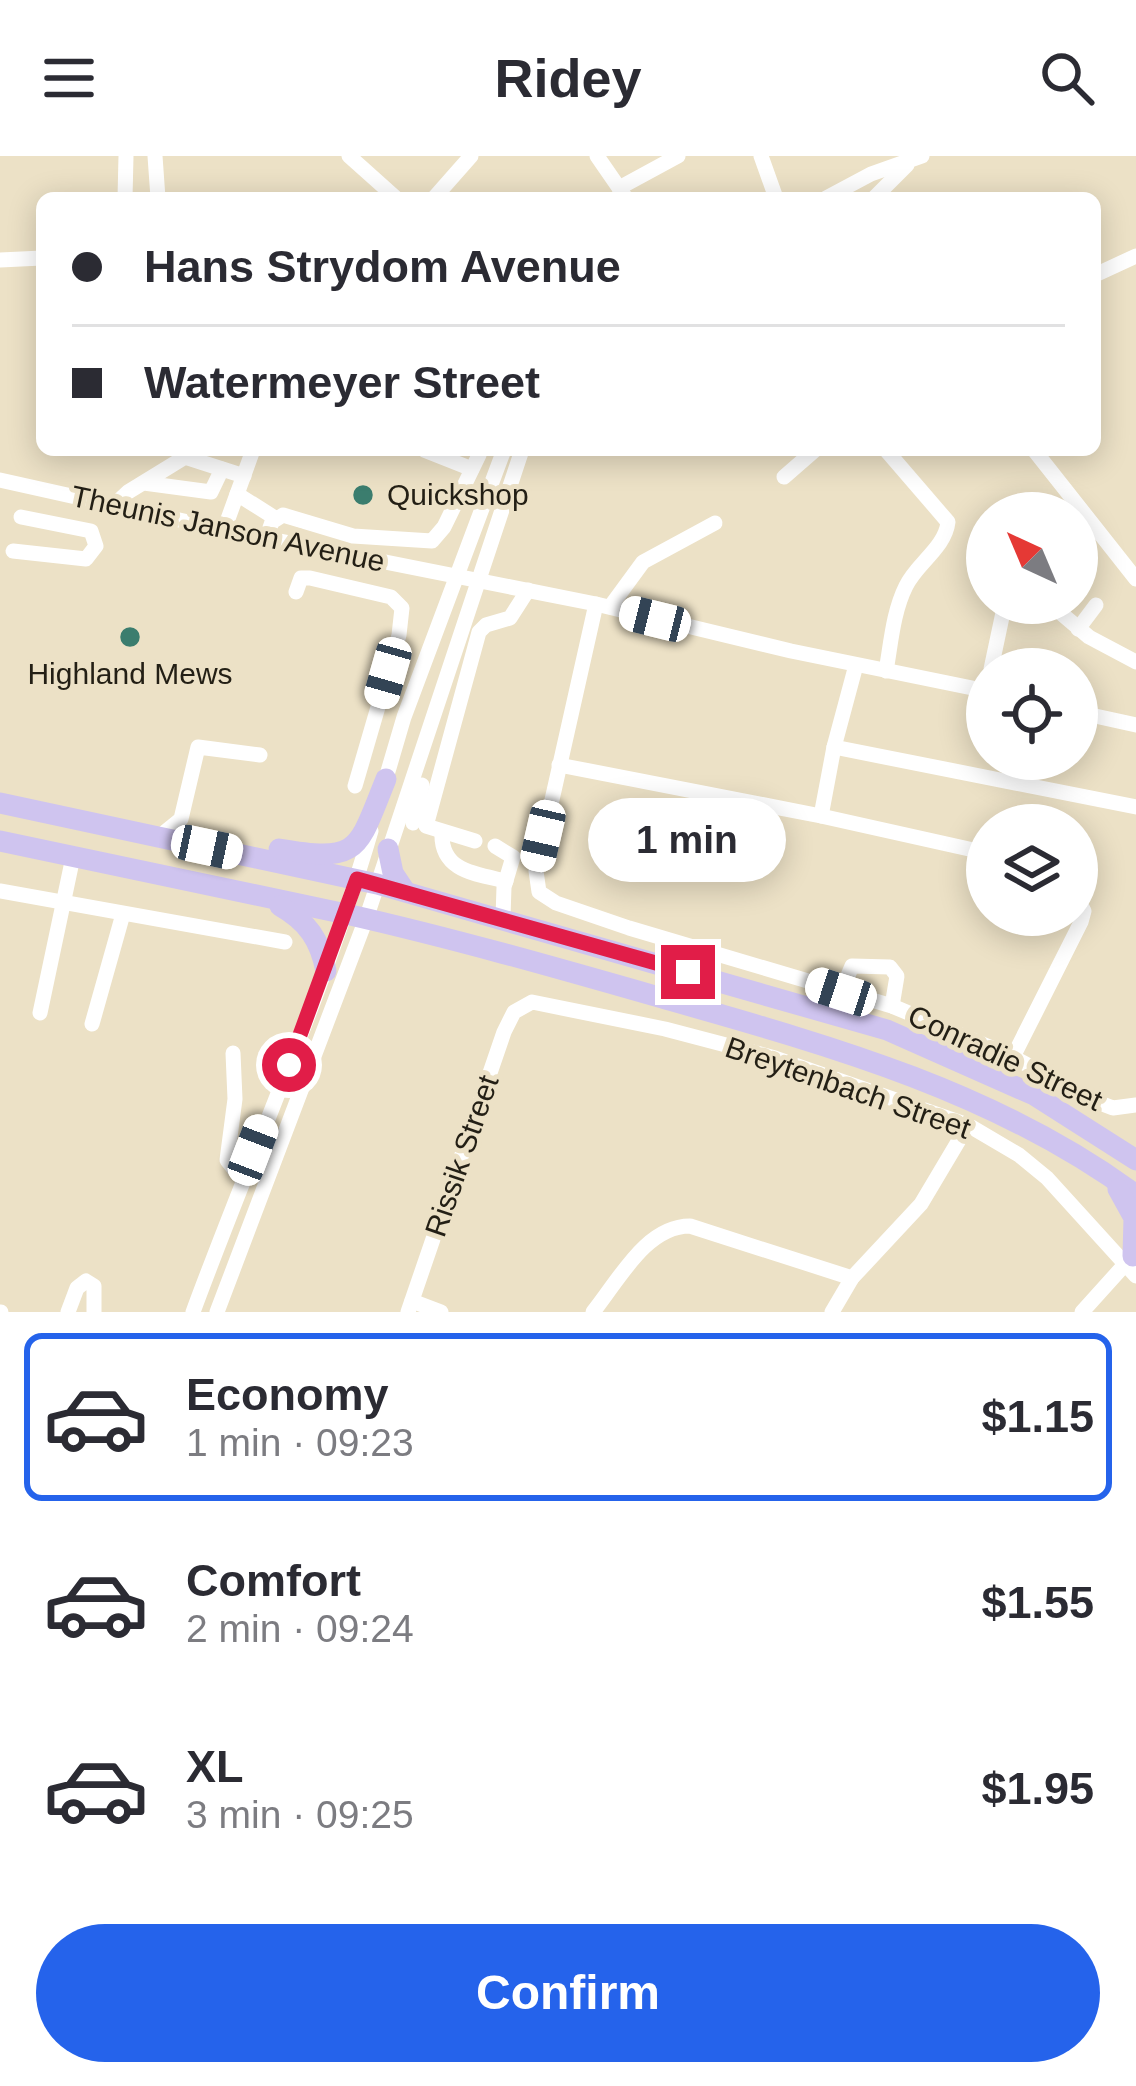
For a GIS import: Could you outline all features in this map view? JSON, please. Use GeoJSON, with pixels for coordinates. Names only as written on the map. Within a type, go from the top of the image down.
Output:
{"type":"FeatureCollection","features":[{"type":"Feature","properties":{"kind":"main road"},"geometry":{"type":"LineString","coordinates":[[207,847],[260,846],[344,854],[361,837],[386,779]]}},
{"type":"Feature","properties":{"kind":"main road"},"geometry":{"type":"LineString","coordinates":[[0,803],[367,881],[887,1030],[989,1072],[1070,1115],[1136,1160]]}},
{"type":"Feature","properties":{"kind":"main road"},"geometry":{"type":"LineString","coordinates":[[0,842],[356,917],[811,1040],[980,1103],[1052,1138],[1136,1195]]}},
{"type":"Feature","properties":{"kind":"main road"},"geometry":{"type":"LineString","coordinates":[[388,849],[393,873],[405,891]]}},
{"type":"Feature","properties":{"kind":"main road"},"geometry":{"type":"LineString","coordinates":[[267,898],[295,914],[315,936],[326,971]]}},
{"type":"Feature","properties":{"kind":"main road"},"geometry":{"type":"LineString","coordinates":[[1111,1142],[1136,1150]]}},
{"type":"Feature","properties":{"kind":"main road"},"geometry":{"type":"LineString","coordinates":[[1109,1175],[1134,1218],[1132,1262]]}},
{"type":"Feature","properties":{"kind":"street"},"geometry":{"type":"LineString","coordinates":[[125,192],[126,156]]}},
{"type":"Feature","properties":{"kind":"street"},"geometry":{"type":"LineString","coordinates":[[155,156],[158,192]]}},
{"type":"Feature","properties":{"kind":"street"},"geometry":{"type":"LineString","coordinates":[[349,156],[390,192]]}},
{"type":"Feature","properties":{"kind":"street"},"geometry":{"type":"LineString","coordinates":[[439,192],[471,156]]}},
{"type":"Feature","properties":{"kind":"street"},"geometry":{"type":"LineString","coordinates":[[597,156],[622,192]]}},
{"type":"Feature","properties":{"kind":"street"},"geometry":{"type":"LineString","coordinates":[[624,192],[678,156]]}},
{"type":"Feature","properties":{"kind":"street"},"geometry":{"type":"LineString","coordinates":[[761,156],[774,192]]}},
{"type":"Feature","properties":{"kind":"street"},"geometry":{"type":"LineString","coordinates":[[862,156],[878,192]]}},
{"type":"Feature","properties":{"kind":"street"},"geometry":{"type":"LineString","coordinates":[[837,192],[916,159]]}},
{"type":"Feature","properties":{"kind":"street"},"geometry":{"type":"LineString","coordinates":[[885,192],[916,159]]}},
{"type":"Feature","properties":{"kind":"street"},"geometry":{"type":"LineString","coordinates":[[1101,272],[1136,256]]}},
{"type":"Feature","properties":{"kind":"street"},"geometry":{"type":"LineString","coordinates":[[0,260],[36,258]]}},
{"type":"Feature","properties":{"kind":"street"},"geometry":{"type":"LineString","coordinates":[[224,530],[251,456]]}},
{"type":"Feature","properties":{"kind":"street"},"geometry":{"type":"LineString","coordinates":[[217,1312],[356,917],[404,717],[501,456]]}},
{"type":"Feature","properties":{"kind":"street"},"geometry":{"type":"LineString","coordinates":[[504,884],[454,866],[420,826],[429,724],[520,456]]}},
{"type":"Feature","properties":{"kind":"street"},"geometry":{"type":"LineString","coordinates":[[784,477],[808,456]]}},
{"type":"Feature","properties":{"kind":"street"},"geometry":{"type":"LineString","coordinates":[[886,671],[902,595],[918,567],[943,540],[948,522],[891,456]]}},
{"type":"Feature","properties":{"kind":"street"},"geometry":{"type":"LineString","coordinates":[[1039,456],[1136,579]]}},
{"type":"Feature","properties":{"kind":"street"},"geometry":{"type":"LineString","coordinates":[[114,505],[185,458],[244,476]]}},
{"type":"Feature","properties":{"kind":"street"},"geometry":{"type":"LineString","coordinates":[[237,494],[275,518],[292,516],[371,538],[428,542],[436,539],[475,458],[513,474]]}},
{"type":"Feature","properties":{"kind":"street"},"geometry":{"type":"LineString","coordinates":[[142,483],[211,492],[222,470]]}},
{"type":"Feature","properties":{"kind":"street","name":"Theunis Janson Avenue"},"geometry":{"type":"LineString","coordinates":[[0,480],[966,686]]}},
{"type":"Feature","properties":{"kind":"street"},"geometry":{"type":"LineString","coordinates":[[13,551],[86,559],[96,546],[95,536],[86,529],[21,517]]}},
{"type":"Feature","properties":{"kind":"street"},"geometry":{"type":"LineString","coordinates":[[266,539],[275,518]]}},
{"type":"Feature","properties":{"kind":"street"},"geometry":{"type":"LineString","coordinates":[[603,606],[643,562],[715,523]]}},
{"type":"Feature","properties":{"kind":"street"},"geometry":{"type":"LineString","coordinates":[[316,549],[321,526]]}},
{"type":"Feature","properties":{"kind":"street"},"geometry":{"type":"LineString","coordinates":[[368,560],[371,538]]}},
{"type":"Feature","properties":{"kind":"street"},"geometry":{"type":"LineString","coordinates":[[296,592],[302,578],[391,598],[399,603],[403,615],[355,786]]}},
{"type":"Feature","properties":{"kind":"street"},"geometry":{"type":"LineString","coordinates":[[420,826],[423,786],[455,731],[479,632],[486,625],[510,619],[528,590]]}},
{"type":"Feature","properties":{"kind":"street","name":"Conradie Street"},"geometry":{"type":"LineString","coordinates":[[603,606],[559,765],[536,871],[539,892],[556,903],[629,928],[892,1006],[1013,1057],[1092,1100],[1113,1108],[1136,1105]]}},
{"type":"Feature","properties":{"kind":"street"},"geometry":{"type":"LineString","coordinates":[[1072,624],[1136,662]]}},
{"type":"Feature","properties":{"kind":"street"},"geometry":{"type":"LineString","coordinates":[[1078,629],[1082,624]]}},
{"type":"Feature","properties":{"kind":"street"},"geometry":{"type":"LineString","coordinates":[[821,815],[833,747],[856,665]]}},
{"type":"Feature","properties":{"kind":"street"},"geometry":{"type":"LineString","coordinates":[[376,715],[455,731]]}},
{"type":"Feature","properties":{"kind":"street"},"geometry":{"type":"LineString","coordinates":[[376,715],[389,727],[394,753]]}},
{"type":"Feature","properties":{"kind":"street"},"geometry":{"type":"LineString","coordinates":[[1098,717],[1136,725]]}},
{"type":"Feature","properties":{"kind":"street"},"geometry":{"type":"LineString","coordinates":[[160,836],[176,825],[198,747],[260,755]]}},
{"type":"Feature","properties":{"kind":"street"},"geometry":{"type":"LineString","coordinates":[[833,747],[1136,807]]}},
{"type":"Feature","properties":{"kind":"street"},"geometry":{"type":"LineString","coordinates":[[559,765],[966,848]]}},
{"type":"Feature","properties":{"kind":"street"},"geometry":{"type":"LineString","coordinates":[[420,826],[476,841]]}},
{"type":"Feature","properties":{"kind":"street"},"geometry":{"type":"LineString","coordinates":[[367,881],[388,849],[420,826]]}},
{"type":"Feature","properties":{"kind":"street"},"geometry":{"type":"LineString","coordinates":[[495,846],[512,857],[504,884],[503,917]]}},
{"type":"Feature","properties":{"kind":"street"},"geometry":{"type":"LineString","coordinates":[[40,1013],[73,857]]}},
{"type":"Feature","properties":{"kind":"street"},"geometry":{"type":"LineString","coordinates":[[472,909],[504,884]]}},
{"type":"Feature","properties":{"kind":"street"},"geometry":{"type":"LineString","coordinates":[[0,891],[285,942]]}},
{"type":"Feature","properties":{"kind":"street"},"geometry":{"type":"LineString","coordinates":[[92,1024],[123,914]]}},
{"type":"Feature","properties":{"kind":"street"},"geometry":{"type":"LineString","coordinates":[[193,1312],[326,971],[356,917]]}},
{"type":"Feature","properties":{"kind":"street"},"geometry":{"type":"LineString","coordinates":[[1013,1057],[1075,936]]}},
{"type":"Feature","properties":{"kind":"street"},"geometry":{"type":"LineString","coordinates":[[841,992],[852,966],[890,967],[897,976],[892,1006]]}},
{"type":"Feature","properties":{"kind":"street","name":"Breytenbach Street"},"geometry":{"type":"LineString","coordinates":[[523,1005],[549,1003],[687,1034],[827,1075],[968,1124],[1047,1178],[1132,1262]]}},
{"type":"Feature","properties":{"kind":"street","name":"Rissik Street"},"geometry":{"type":"LineString","coordinates":[[410,1306],[504,1032],[523,1005]]}},
{"type":"Feature","properties":{"kind":"street"},"geometry":{"type":"LineString","coordinates":[[233,1053],[235,1099],[227,1160],[242,1179]]}},
{"type":"Feature","properties":{"kind":"street"},"geometry":{"type":"LineString","coordinates":[[832,1312],[852,1278],[921,1204],[968,1124]]}},
{"type":"Feature","properties":{"kind":"street"},"geometry":{"type":"LineString","coordinates":[[593,1312],[646,1246],[674,1226],[690,1226],[852,1278]]}},
{"type":"Feature","properties":{"kind":"street"},"geometry":{"type":"LineString","coordinates":[[1082,1312],[1132,1262]]}},
{"type":"Feature","properties":{"kind":"street"},"geometry":{"type":"LineString","coordinates":[[68,1312],[77,1288],[86,1281],[94,1286],[94,1312]]}},
{"type":"Feature","properties":{"kind":"street"},"geometry":{"type":"LineString","coordinates":[[410,1306],[441,1312]]}},
{"type":"Feature","properties":{"kind":"place","name":"Quickshop"},"geometry":{"type":"Point","coordinates":[363,495]}},
{"type":"Feature","properties":{"kind":"place","name":"Highland Mews"},"geometry":{"type":"Point","coordinates":[130,637]}},
{"type":"Feature","properties":{"kind":"route"},"geometry":{"type":"LineString","coordinates":[[289,1065],[357,879],[688,972]]}}]}
